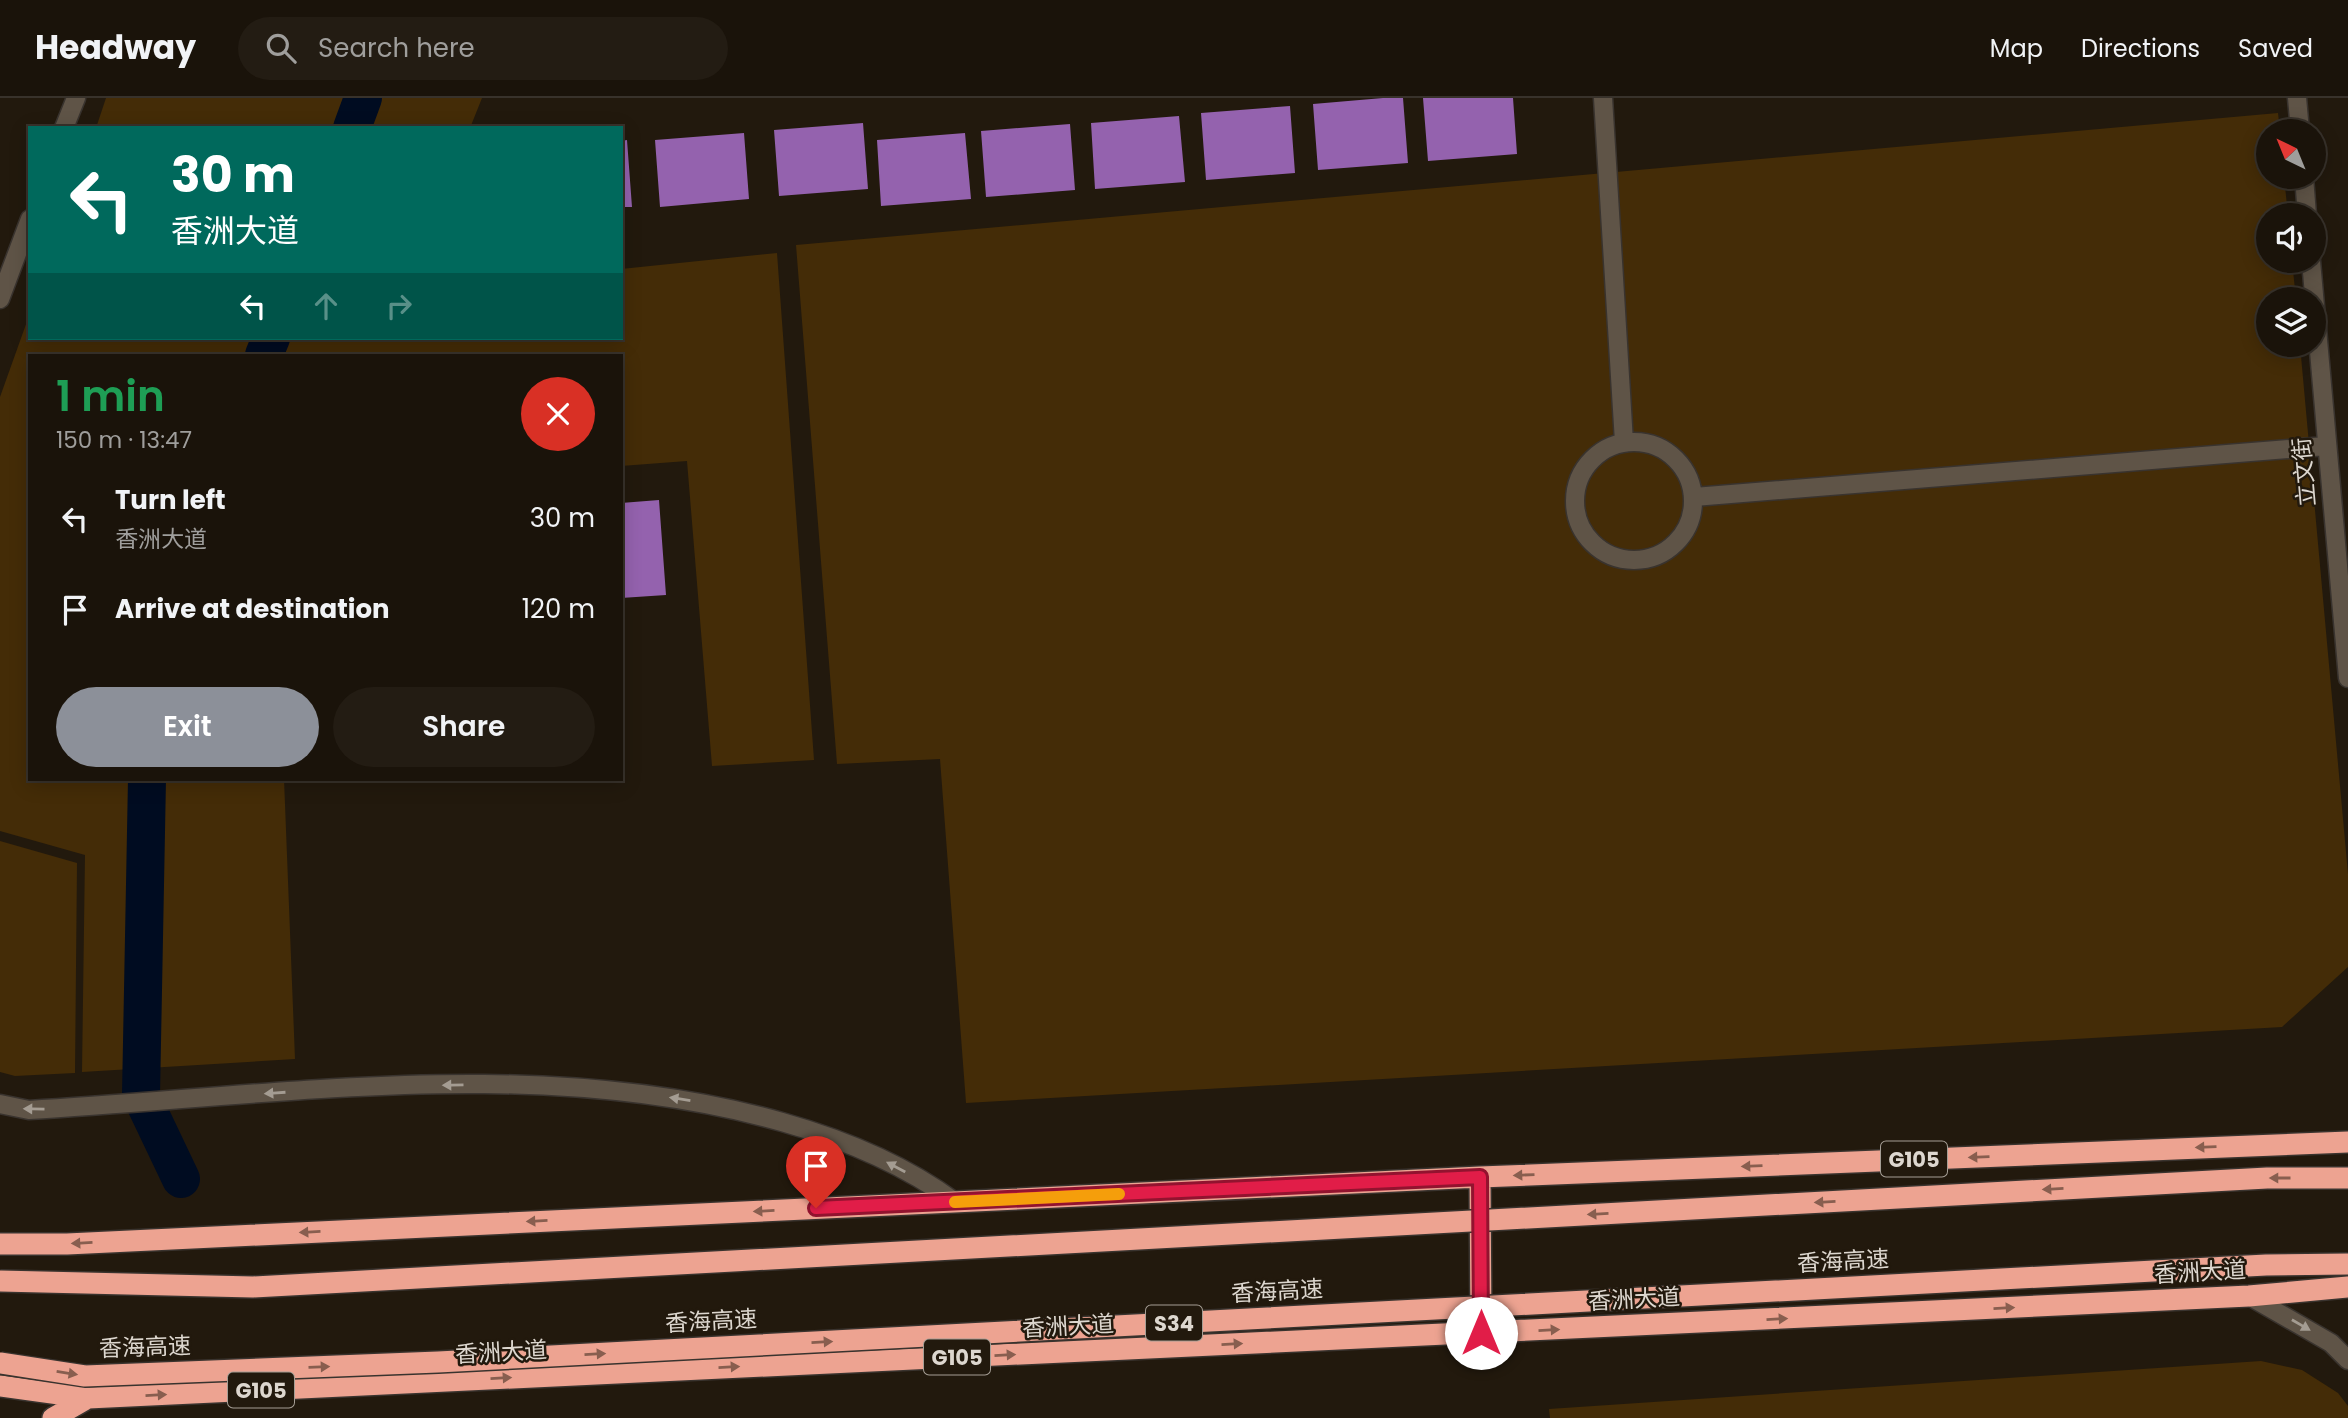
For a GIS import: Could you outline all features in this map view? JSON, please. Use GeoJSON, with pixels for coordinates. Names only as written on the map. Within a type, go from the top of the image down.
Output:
{"type":"FeatureCollection","features":[{"type":"Feature","properties":{"kind":"highway","name":"G105"},"geometry":{"type":"LineString","coordinates":[[0,1244],[67,1244],[1480,1177],[2348,1142]]}},
{"type":"Feature","properties":{"kind":"highway"},"geometry":{"type":"LineString","coordinates":[[1480,1177],[1481,1333]]}},
{"type":"Feature","properties":{"kind":"highway"},"geometry":{"type":"LineString","coordinates":[[0,1281],[253,1287],[2267,1178],[2348,1178]]}},
{"type":"Feature","properties":{"kind":"highway","name":"香海高速"},"geometry":{"type":"LineString","coordinates":[[0,1363],[85,1376],[438,1362],[2238,1267],[2348,1265]]}},
{"type":"Feature","properties":{"kind":"highway","name":"香洲大道"},"geometry":{"type":"LineString","coordinates":[[0,1386],[88,1398],[2249,1296],[2348,1287]]}},
{"type":"Feature","properties":{"kind":"highway"},"geometry":{"type":"LineString","coordinates":[[53,1418],[88,1398]]}},
{"type":"Feature","properties":{"kind":"street"},"geometry":{"type":"LineString","coordinates":[[65,126],[75,98]]}},
{"type":"Feature","properties":{"kind":"street"},"geometry":{"type":"LineString","coordinates":[[1603,98],[1624,442]]}},
{"type":"Feature","properties":{"kind":"street"},"geometry":{"type":"LineString","coordinates":[[2297,98],[2299,119]]}},
{"type":"Feature","properties":{"kind":"street"},"geometry":{"type":"LineString","coordinates":[[0,299],[28,224]]}},
{"type":"Feature","properties":{"kind":"street","name":"立文街"},"geometry":{"type":"LineString","coordinates":[[2312,273],[2348,678]]}},
{"type":"Feature","properties":{"kind":"street"},"geometry":{"type":"LineString","coordinates":[[1624,442],[1644,442],[1664,448],[1679,461],[1694,497],[1692,517],[1683,536],[1668,551],[1650,558],[1630,560],[1611,556],[1595,546],[1583,531],[1576,513],[1575,494],[1580,476],[1591,460],[1606,448],[1624,442]]}},
{"type":"Feature","properties":{"kind":"street"},"geometry":{"type":"LineString","coordinates":[[1694,497],[2326,446]]}},
{"type":"Feature","properties":{"kind":"street"},"geometry":{"type":"LineString","coordinates":[[0,1104],[29,1110],[343,1088],[505,1084],[628,1091],[751,1114],[823,1134],[887,1162],[937,1188],[955,1202]]}},
{"type":"Feature","properties":{"kind":"street"},"geometry":{"type":"LineString","coordinates":[[2249,1296],[2331,1343],[2348,1360]]}},
{"type":"Feature","properties":{"kind":"shaded area"},"geometry":{"type":"Polygon","coordinates":[[[106,98],[482,98],[471,126],[97,126],[106,98]]]}},
{"type":"Feature","properties":{"kind":"shaded area"},"geometry":{"type":"Polygon","coordinates":[[[2278,113],[2279,119],[2256,119],[2256,189],[2285,189],[2287,203],[2256,203],[2256,273],[2293,273],[2295,287],[2256,287],[2256,357],[2301,357],[2348,874],[2348,967],[2282,1027],[966,1103],[940,759],[837,764],[796,245],[2278,113]]]}},
{"type":"Feature","properties":{"kind":"shaded area"},"geometry":{"type":"Polygon","coordinates":[[[777,253],[814,760],[712,766],[687,461],[623,466],[623,354],[28,354],[28,781],[284,781],[295,1059],[82,1072],[85,855],[0,831],[0,397],[28,319],[28,340],[623,340],[623,269],[777,253]]]}},
{"type":"Feature","properties":{"kind":"shaded area"},"geometry":{"type":"Polygon","coordinates":[[[0,841],[77,863],[75,1073],[15,1076],[0,1072],[0,841]]]}},
{"type":"Feature","properties":{"kind":"shaded area"},"geometry":{"type":"Polygon","coordinates":[[[2261,1361],[2302,1370],[2338,1393],[2348,1406],[2348,1418],[1550,1418],[1549,1409],[2261,1361]]]}},
{"type":"Feature","properties":{"kind":"building"},"geometry":{"type":"Polygon","coordinates":[[[1403,98],[1408,163],[1318,170],[1313,104],[1403,98]]]}},
{"type":"Feature","properties":{"kind":"building"},"geometry":{"type":"Polygon","coordinates":[[[1423,98],[1513,98],[1517,154],[1428,161],[1423,98]]]}},
{"type":"Feature","properties":{"kind":"building"},"geometry":{"type":"Polygon","coordinates":[[[1290,106],[1295,173],[1206,180],[1201,113],[1290,106]]]}},
{"type":"Feature","properties":{"kind":"building"},"geometry":{"type":"Polygon","coordinates":[[[1179,116],[1185,182],[1095,189],[1091,123],[1179,116]]]}},
{"type":"Feature","properties":{"kind":"building"},"geometry":{"type":"Polygon","coordinates":[[[863,123],[868,189],[779,196],[774,130],[863,123]]]}},
{"type":"Feature","properties":{"kind":"building"},"geometry":{"type":"Polygon","coordinates":[[[1070,124],[1075,190],[986,197],[981,131],[1070,124]]]}},
{"type":"Feature","properties":{"kind":"building"},"geometry":{"type":"Polygon","coordinates":[[[744,133],[749,199],[660,207],[655,140],[744,133]]]}},
{"type":"Feature","properties":{"kind":"building"},"geometry":{"type":"Polygon","coordinates":[[[965,133],[971,199],[881,206],[877,140],[965,133]]]}},
{"type":"Feature","properties":{"kind":"building"},"geometry":{"type":"Polygon","coordinates":[[[627,140],[632,207],[623,207],[623,141],[627,140]]]}},
{"type":"Feature","properties":{"kind":"building"},"geometry":{"type":"Polygon","coordinates":[[[659,500],[666,595],[623,598],[623,503],[659,500]]]}},
{"type":"Feature","properties":{"kind":"waterway"},"geometry":{"type":"LineString","coordinates":[[353,126],[363,98]]}},
{"type":"Feature","properties":{"kind":"waterway"},"geometry":{"type":"LineString","coordinates":[[264,354],[270,340]]}},
{"type":"Feature","properties":{"kind":"waterway"},"geometry":{"type":"LineString","coordinates":[[147,781],[141,1095],[181,1179]]}},
{"type":"Feature","properties":{"kind":"slow traffic"},"geometry":{"type":"LineString","coordinates":[[955,1202],[1119,1194]]}},
{"type":"Feature","properties":{"kind":"route"},"geometry":{"type":"LineString","coordinates":[[816,1208],[1480,1177],[1481,1333]]}}]}
